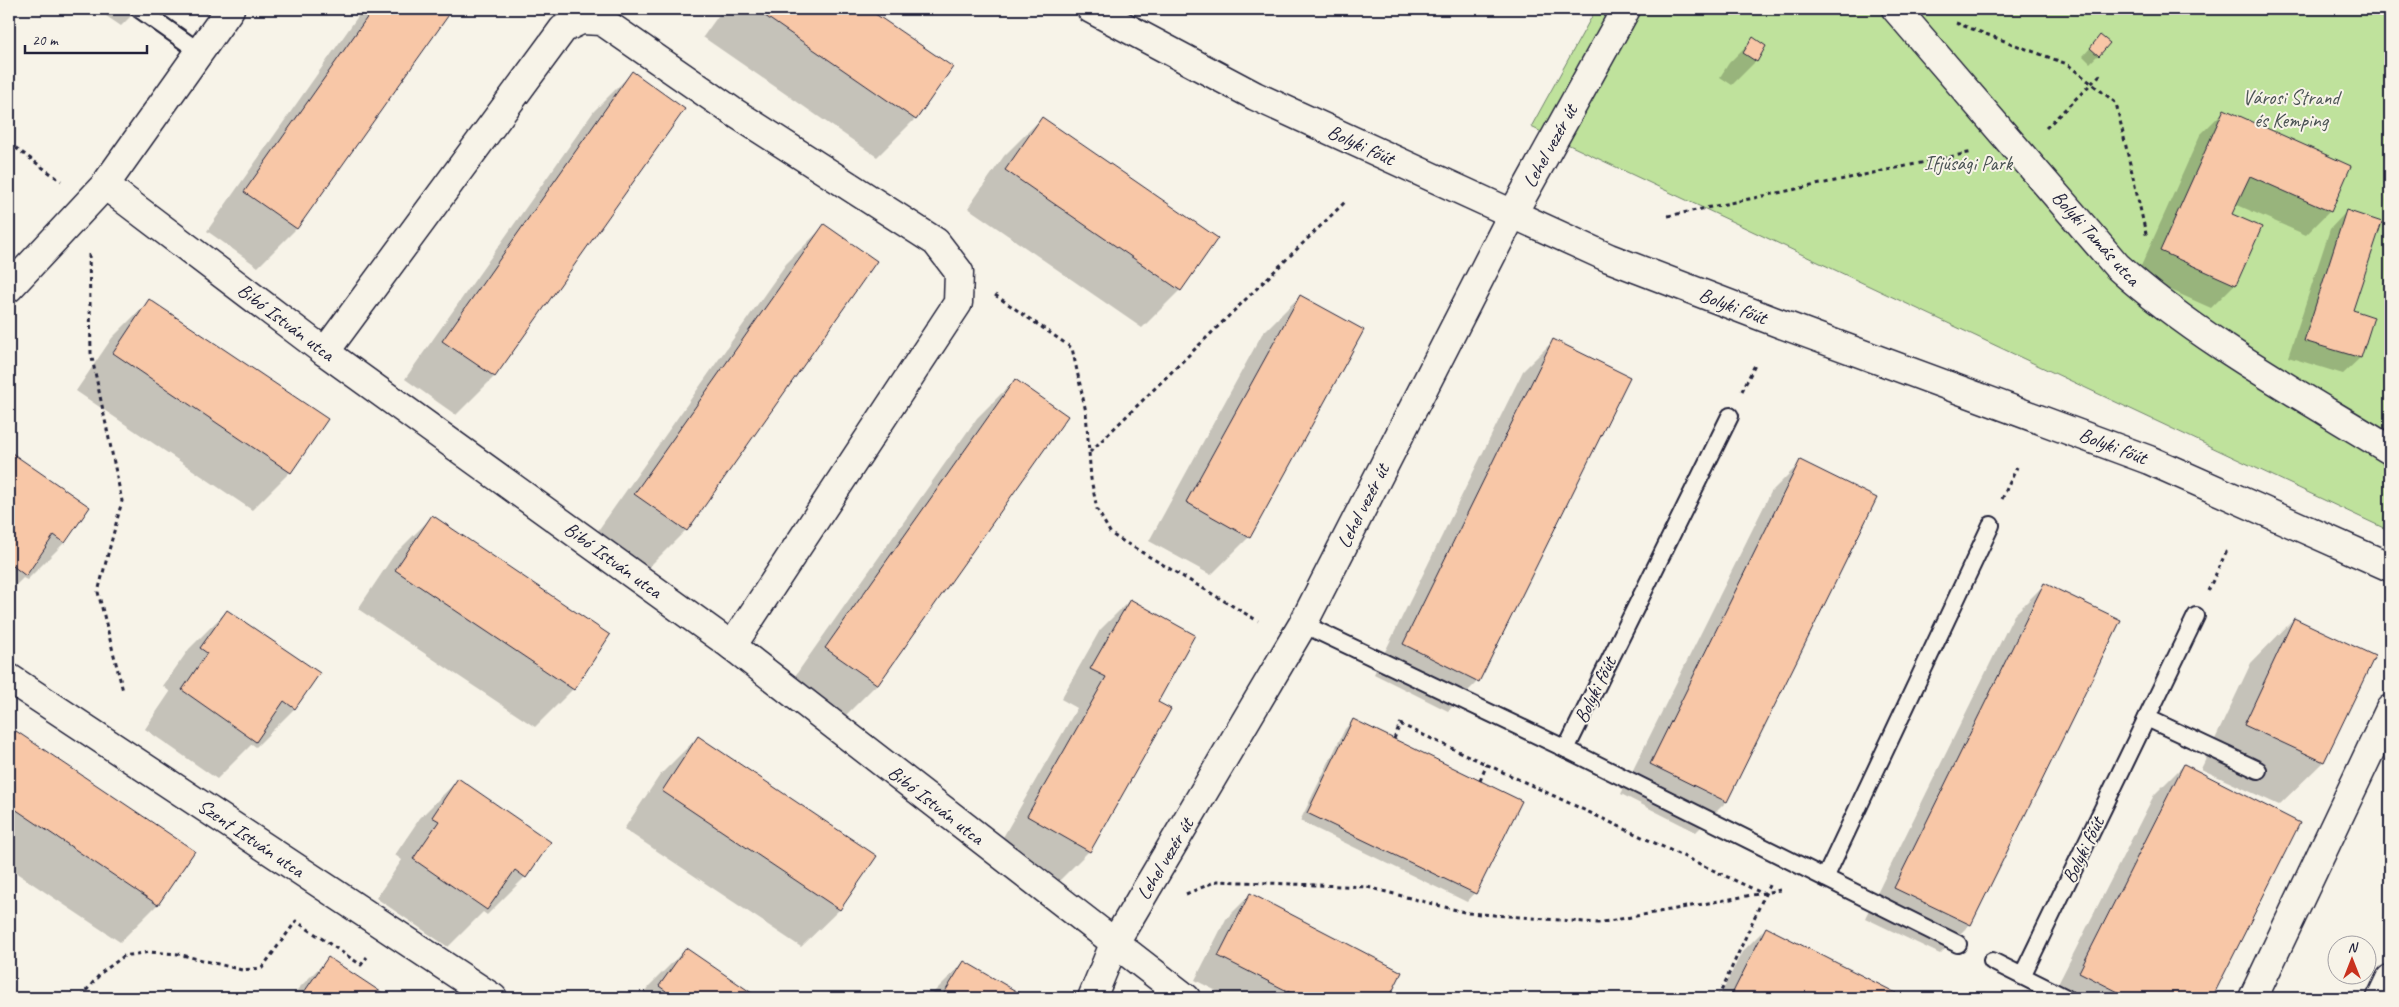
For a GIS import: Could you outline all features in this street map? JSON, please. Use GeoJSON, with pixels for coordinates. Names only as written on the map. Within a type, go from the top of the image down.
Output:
{"type":"FeatureCollection","features":[{"type":"Feature","properties":{"kind":"street"},"geometry":{"type":"LineString","coordinates":[[9,288],[105,185],[230,9]]}},
{"type":"Feature","properties":{"kind":"street","name":"Bolyki főút"},"geometry":{"type":"LineString","coordinates":[[1091,9],[1255,96],[1609,258],[2149,460],[2390,567]]}},
{"type":"Feature","properties":{"kind":"street","name":"Lehel vezér út"},"geometry":{"type":"LineString","coordinates":[[1092,998],[1114,944],[1303,624],[1512,214],[1626,9]]}},
{"type":"Feature","properties":{"kind":"street","name":"Bolyki Tamás utca"},"geometry":{"type":"LineString","coordinates":[[1896,9],[2117,266],[2143,290],[2249,363],[2390,450]]}},
{"type":"Feature","properties":{"kind":"street"},"geometry":{"type":"LineString","coordinates":[[325,352],[563,29],[581,20],[602,21],[732,111],[936,242],[959,272],[958,303],[732,646]]}},
{"type":"Feature","properties":{"kind":"street","name":"Bibó István utca"},"geometry":{"type":"LineString","coordinates":[[105,185],[325,352],[732,646],[1186,998]]}},
{"type":"Feature","properties":{"kind":"street","name":"Szent István utca"},"geometry":{"type":"LineString","coordinates":[[9,678],[493,998]]}},
{"type":"Feature","properties":{"kind":"street"},"geometry":{"type":"LineString","coordinates":[[2254,998],[2382,749],[2390,709]]}},
{"type":"Feature","properties":{"kind":"street"},"geometry":{"type":"LineString","coordinates":[[2381,998],[2390,979]]}},
{"type":"Feature","properties":{"kind":"lane"},"geometry":{"type":"LineString","coordinates":[[139,9],[200,52]]}},
{"type":"Feature","properties":{"kind":"lane","name":"Bolyki főút"},"geometry":{"type":"LineString","coordinates":[[1566,749],[1730,416]]}},
{"type":"Feature","properties":{"kind":"lane"},"geometry":{"type":"LineString","coordinates":[[1825,878],[1990,525]]}},
{"type":"Feature","properties":{"kind":"lane","name":"Bolyki főút"},"geometry":{"type":"LineString","coordinates":[[2022,976],[2196,616]]}},
{"type":"Feature","properties":{"kind":"lane"},"geometry":{"type":"LineString","coordinates":[[1303,624],[1566,749],[1958,944]]}},
{"type":"Feature","properties":{"kind":"lane"},"geometry":{"type":"LineString","coordinates":[[2147,718],[2258,770]]}},
{"type":"Feature","properties":{"kind":"lane"},"geometry":{"type":"LineString","coordinates":[[1992,961],[2066,998]]}},
{"type":"Feature","properties":{"kind":"path"},"geometry":{"type":"LineString","coordinates":[[1946,20],[2067,64],[2116,103],[2148,238]]}},
{"type":"Feature","properties":{"kind":"path"},"geometry":{"type":"LineString","coordinates":[[1668,216],[2016,149],[2102,73]]}},
{"type":"Feature","properties":{"kind":"path"},"geometry":{"type":"LineString","coordinates":[[9,143],[62,182]]}},
{"type":"Feature","properties":{"kind":"path"},"geometry":{"type":"LineString","coordinates":[[1089,452],[1347,200]]}},
{"type":"Feature","properties":{"kind":"path"},"geometry":{"type":"LineString","coordinates":[[89,247],[91,353],[122,501],[98,592],[123,691]]}},
{"type":"Feature","properties":{"kind":"path"},"geometry":{"type":"LineString","coordinates":[[959,272],[1072,348],[1086,412],[1091,479],[1097,509],[1112,534],[1258,621]]}},
{"type":"Feature","properties":{"kind":"path"},"geometry":{"type":"LineString","coordinates":[[1990,525],[2017,467]]}},
{"type":"Feature","properties":{"kind":"path"},"geometry":{"type":"LineString","coordinates":[[2196,616],[2227,550]]}},
{"type":"Feature","properties":{"kind":"path"},"geometry":{"type":"LineString","coordinates":[[1394,738],[1400,724],[1765,894]]}},
{"type":"Feature","properties":{"kind":"path"},"geometry":{"type":"LineString","coordinates":[[1480,781],[1487,764]]}},
{"type":"Feature","properties":{"kind":"path"},"geometry":{"type":"LineString","coordinates":[[1182,895],[1217,881],[1367,887],[1468,913],[1598,923],[1661,910],[1765,894],[1782,889]]}},
{"type":"Feature","properties":{"kind":"path"},"geometry":{"type":"LineString","coordinates":[[1718,998],[1765,894]]}},
{"type":"Feature","properties":{"kind":"path"},"geometry":{"type":"LineString","coordinates":[[83,998],[84,992],[101,973],[124,956],[150,952],[178,954],[242,970],[262,968],[296,921],[361,965],[369,953]]}},
{"type":"Feature","properties":{"kind":"green space","name":"Ifjúsági Park"},"geometry":{"type":"Polygon","coordinates":[[[1596,9],[2390,9],[2390,531],[1531,127],[1596,9]]]}},
{"type":"Feature","properties":{"kind":"building"},"geometry":{"type":"Polygon","coordinates":[[[373,9],[453,9],[297,229],[244,192],[373,9]]]}},
{"type":"Feature","properties":{"kind":"building"},"geometry":{"type":"Polygon","coordinates":[[[755,9],[868,9],[953,67],[916,120],[755,9]]]}},
{"type":"Feature","properties":{"kind":"building"},"geometry":{"type":"Polygon","coordinates":[[[2100,35],[2110,43],[2099,56],[2090,48],[2100,35]]]}},
{"type":"Feature","properties":{"kind":"building"},"geometry":{"type":"Polygon","coordinates":[[[1753,37],[1766,46],[1757,62],[1743,53],[1753,37]]]}},
{"type":"Feature","properties":{"kind":"building"},"geometry":{"type":"Polygon","coordinates":[[[632,71],[685,109],[495,377],[442,341],[632,71]]]}},
{"type":"Feature","properties":{"kind":"building"},"geometry":{"type":"Polygon","coordinates":[[[2224,109],[2351,166],[2331,212],[2250,176],[2232,214],[2262,227],[2236,285],[2160,251],[2224,109]]]}},
{"type":"Feature","properties":{"kind":"building"},"geometry":{"type":"Polygon","coordinates":[[[1042,117],[1218,238],[1181,291],[1005,170],[1042,117]]]}},
{"type":"Feature","properties":{"kind":"building"},"geometry":{"type":"Polygon","coordinates":[[[2346,210],[2382,222],[2353,310],[2374,317],[2361,358],[2304,341],[2346,210]]]}},
{"type":"Feature","properties":{"kind":"building"},"geometry":{"type":"Polygon","coordinates":[[[824,224],[877,261],[687,531],[634,494],[824,224]]]}},
{"type":"Feature","properties":{"kind":"building"},"geometry":{"type":"Polygon","coordinates":[[[1300,295],[1364,330],[1250,538],[1186,502],[1300,295]]]}},
{"type":"Feature","properties":{"kind":"building"},"geometry":{"type":"Polygon","coordinates":[[[149,299],[328,419],[291,473],[113,353],[149,299]]]}},
{"type":"Feature","properties":{"kind":"building"},"geometry":{"type":"Polygon","coordinates":[[[1553,339],[1630,377],[1479,682],[1403,644],[1553,339]]]}},
{"type":"Feature","properties":{"kind":"building"},"geometry":{"type":"Polygon","coordinates":[[[1015,379],[1068,416],[878,685],[825,648],[1015,379]]]}},
{"type":"Feature","properties":{"kind":"building"},"geometry":{"type":"Polygon","coordinates":[[[9,451],[90,507],[65,543],[54,535],[26,576],[9,563],[9,451]]]}},
{"type":"Feature","properties":{"kind":"building"},"geometry":{"type":"Polygon","coordinates":[[[1800,460],[1877,498],[1727,802],[1650,764],[1800,460]]]}},
{"type":"Feature","properties":{"kind":"building"},"geometry":{"type":"Polygon","coordinates":[[[432,515],[610,635],[574,690],[395,570],[432,515]]]}},
{"type":"Feature","properties":{"kind":"building"},"geometry":{"type":"Polygon","coordinates":[[[2044,583],[2121,620],[1971,925],[1894,888],[2044,583]]]}},
{"type":"Feature","properties":{"kind":"building"},"geometry":{"type":"Polygon","coordinates":[[[1130,599],[1195,635],[1158,702],[1171,709],[1090,852],[1027,816],[1106,677],[1090,669],[1130,599]]]}},
{"type":"Feature","properties":{"kind":"building"},"geometry":{"type":"Polygon","coordinates":[[[227,610],[320,673],[295,709],[284,701],[256,742],[182,690],[207,653],[200,648],[227,610]]]}},
{"type":"Feature","properties":{"kind":"building"},"geometry":{"type":"Polygon","coordinates":[[[2294,618],[2375,656],[2324,762],[2244,725],[2294,618]]]}},
{"type":"Feature","properties":{"kind":"building"},"geometry":{"type":"Polygon","coordinates":[[[1353,719],[1522,801],[1476,894],[1307,813],[1353,719]]]}},
{"type":"Feature","properties":{"kind":"building"},"geometry":{"type":"Polygon","coordinates":[[[16,731],[195,851],[158,905],[9,805],[9,742],[16,731]]]}},
{"type":"Feature","properties":{"kind":"building"},"geometry":{"type":"Polygon","coordinates":[[[698,736],[877,856],[840,910],[662,791],[698,736]]]}},
{"type":"Feature","properties":{"kind":"building"},"geometry":{"type":"Polygon","coordinates":[[[2184,764],[2300,823],[2212,998],[2130,998],[2079,972],[2184,764]]]}},
{"type":"Feature","properties":{"kind":"building"},"geometry":{"type":"Polygon","coordinates":[[[458,778],[551,842],[526,878],[515,870],[487,910],[413,859],[439,821],[432,817],[458,778]]]}},
{"type":"Feature","properties":{"kind":"building"},"geometry":{"type":"Polygon","coordinates":[[[1250,893],[1402,972],[1389,998],[1301,998],[1218,956],[1250,893]]]}},
{"type":"Feature","properties":{"kind":"building"},"geometry":{"type":"Polygon","coordinates":[[[1766,927],[1906,998],[1730,998],[1766,927]]]}},
{"type":"Feature","properties":{"kind":"building"},"geometry":{"type":"Polygon","coordinates":[[[686,948],[759,998],[662,998],[666,991],[659,986],[686,948]]]}},
{"type":"Feature","properties":{"kind":"building"},"geometry":{"type":"Polygon","coordinates":[[[328,957],[390,998],[300,998],[328,957]]]}},
{"type":"Feature","properties":{"kind":"building"},"geometry":{"type":"Polygon","coordinates":[[[964,961],[1021,994],[1018,998],[941,998],[964,961]]]}},
{"type":"Feature","properties":{"kind":"park label","name":"Városi Strand és Kemping"},"geometry":{"type":"Point","coordinates":[2291,108]}}]}
